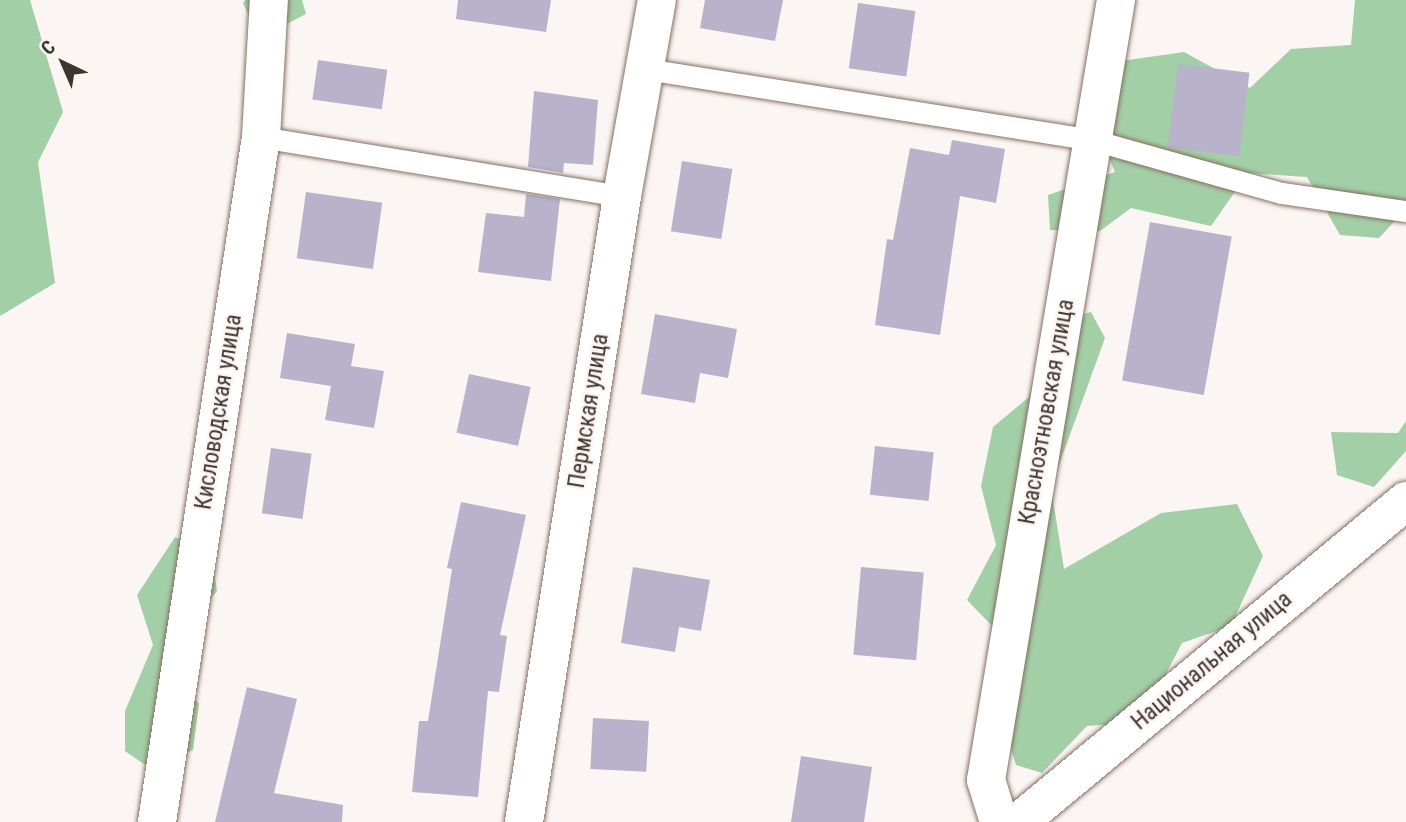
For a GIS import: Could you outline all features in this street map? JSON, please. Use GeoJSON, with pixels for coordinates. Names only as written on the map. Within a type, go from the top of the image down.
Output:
{"type":"FeatureCollection","features":[{"type":"Feature","properties":{"kind":"street","name":"Кисловодская улица"},"geometry":{"type":"LineString","coordinates":[[157,822],[261,137],[269,0]]}},
{"type":"Feature","properties":{"kind":"street","name":"Пермская улица"},"geometry":{"type":"LineString","coordinates":[[524,822],[622,195],[657,0]]}},
{"type":"Feature","properties":{"kind":"street","name":"Красноэтновская улица"},"geometry":{"type":"LineString","coordinates":[[999,822],[986,780],[1116,0]]}},
{"type":"Feature","properties":{"kind":"street","name":"Национальная улица"},"geometry":{"type":"LineString","coordinates":[[1018,822],[1406,501]]}},
{"type":"Feature","properties":{"kind":"lane"},"geometry":{"type":"LineString","coordinates":[[646,69],[1093,140],[1282,193],[1406,211]]}},
{"type":"Feature","properties":{"kind":"lane"},"geometry":{"type":"LineString","coordinates":[[261,137],[622,195]]}},
{"type":"Feature","properties":{"kind":"green space"},"geometry":{"type":"Polygon","coordinates":[[[0,0],[30,0],[63,112],[38,162],[55,283],[0,316],[0,0]]]}},
{"type":"Feature","properties":{"kind":"green space"},"geometry":{"type":"Polygon","coordinates":[[[245,0],[302,0],[306,14],[259,38],[243,3],[245,0]]]}},
{"type":"Feature","properties":{"kind":"green space"},"geometry":{"type":"Polygon","coordinates":[[[1355,0],[1406,0],[1406,209],[1379,238],[1340,235],[1307,177],[1248,173],[1211,226],[1131,208],[1100,231],[1050,230],[1048,195],[1115,172],[1084,100],[1093,65],[1184,52],[1250,88],[1291,49],[1351,45],[1355,0]]]}},
{"type":"Feature","properties":{"kind":"green space"},"geometry":{"type":"Polygon","coordinates":[[[1091,312],[1105,338],[1051,487],[1064,569],[1161,513],[1237,504],[1263,556],[1231,626],[1182,643],[1158,689],[1116,724],[1087,726],[1042,773],[1016,765],[986,673],[995,629],[967,600],[996,545],[981,486],[993,427],[1029,397],[1048,324],[1091,312]]]}},
{"type":"Feature","properties":{"kind":"green space"},"geometry":{"type":"Polygon","coordinates":[[[1406,421],[1406,451],[1374,487],[1337,475],[1331,432],[1398,433],[1406,421]]]}},
{"type":"Feature","properties":{"kind":"green space"},"geometry":{"type":"Polygon","coordinates":[[[175,537],[211,552],[217,591],[165,653],[199,704],[193,750],[151,769],[125,751],[125,711],[153,645],[137,595],[175,537]]]}},
{"type":"Feature","properties":{"kind":"building"},"geometry":{"type":"Polygon","coordinates":[[[458,0],[551,0],[546,32],[456,19],[458,0]]]}},
{"type":"Feature","properties":{"kind":"building"},"geometry":{"type":"Polygon","coordinates":[[[705,0],[783,0],[775,41],[700,28],[705,0]]]}},
{"type":"Feature","properties":{"kind":"building"},"geometry":{"type":"Polygon","coordinates":[[[858,3],[915,11],[906,76],[849,68],[858,3]]]}},
{"type":"Feature","properties":{"kind":"building"},"geometry":{"type":"Polygon","coordinates":[[[318,60],[387,70],[382,109],[312,100],[318,60]]]}},
{"type":"Feature","properties":{"kind":"building"},"geometry":{"type":"Polygon","coordinates":[[[1178,64],[1249,73],[1239,156],[1168,147],[1178,64]]]}},
{"type":"Feature","properties":{"kind":"building"},"geometry":{"type":"Polygon","coordinates":[[[534,91],[598,100],[593,165],[564,163],[563,173],[528,167],[534,91]]]}},
{"type":"Feature","properties":{"kind":"building"},"geometry":{"type":"Polygon","coordinates":[[[952,140],[1005,149],[996,203],[960,196],[940,335],[875,325],[887,239],[893,240],[910,148],[949,155],[952,140]]]}},
{"type":"Feature","properties":{"kind":"building"},"geometry":{"type":"Polygon","coordinates":[[[682,161],[732,169],[721,239],[671,231],[682,161]]]}},
{"type":"Feature","properties":{"kind":"building"},"geometry":{"type":"Polygon","coordinates":[[[306,192],[382,203],[373,269],[297,258],[306,192]]]}},
{"type":"Feature","properties":{"kind":"building"},"geometry":{"type":"Polygon","coordinates":[[[526,194],[560,199],[551,281],[478,272],[486,213],[524,217],[526,194]]]}},
{"type":"Feature","properties":{"kind":"building"},"geometry":{"type":"Polygon","coordinates":[[[1150,222],[1232,236],[1204,395],[1122,381],[1150,222]]]}},
{"type":"Feature","properties":{"kind":"building"},"geometry":{"type":"Polygon","coordinates":[[[655,314],[737,329],[728,378],[700,373],[695,403],[641,394],[655,314]]]}},
{"type":"Feature","properties":{"kind":"building"},"geometry":{"type":"Polygon","coordinates":[[[287,333],[355,344],[351,366],[384,371],[374,428],[325,420],[331,386],[280,378],[287,333]]]}},
{"type":"Feature","properties":{"kind":"building"},"geometry":{"type":"Polygon","coordinates":[[[469,374],[531,387],[518,446],[457,433],[469,374]]]}},
{"type":"Feature","properties":{"kind":"building"},"geometry":{"type":"Polygon","coordinates":[[[875,446],[934,452],[929,501],[870,495],[875,446]]]}},
{"type":"Feature","properties":{"kind":"building"},"geometry":{"type":"Polygon","coordinates":[[[271,448],[312,454],[302,519],[262,513],[271,448]]]}},
{"type":"Feature","properties":{"kind":"building"},"geometry":{"type":"Polygon","coordinates":[[[461,502],[526,515],[500,635],[507,636],[499,692],[488,691],[478,797],[412,792],[419,721],[428,721],[452,569],[447,568],[461,502]]]}},
{"type":"Feature","properties":{"kind":"building"},"geometry":{"type":"Polygon","coordinates":[[[633,567],[710,580],[701,631],[679,627],[675,652],[621,643],[633,567]]]}},
{"type":"Feature","properties":{"kind":"building"},"geometry":{"type":"Polygon","coordinates":[[[861,567],[924,572],[916,660],[853,655],[861,567]]]}},
{"type":"Feature","properties":{"kind":"building"},"geometry":{"type":"Polygon","coordinates":[[[247,687],[297,699],[274,793],[343,805],[342,822],[215,822],[247,687]]]}},
{"type":"Feature","properties":{"kind":"building"},"geometry":{"type":"Polygon","coordinates":[[[593,718],[649,721],[646,772],[590,769],[593,718]]]}},
{"type":"Feature","properties":{"kind":"building"},"geometry":{"type":"Polygon","coordinates":[[[801,756],[872,767],[864,822],[791,822],[801,756]]]}}]}
